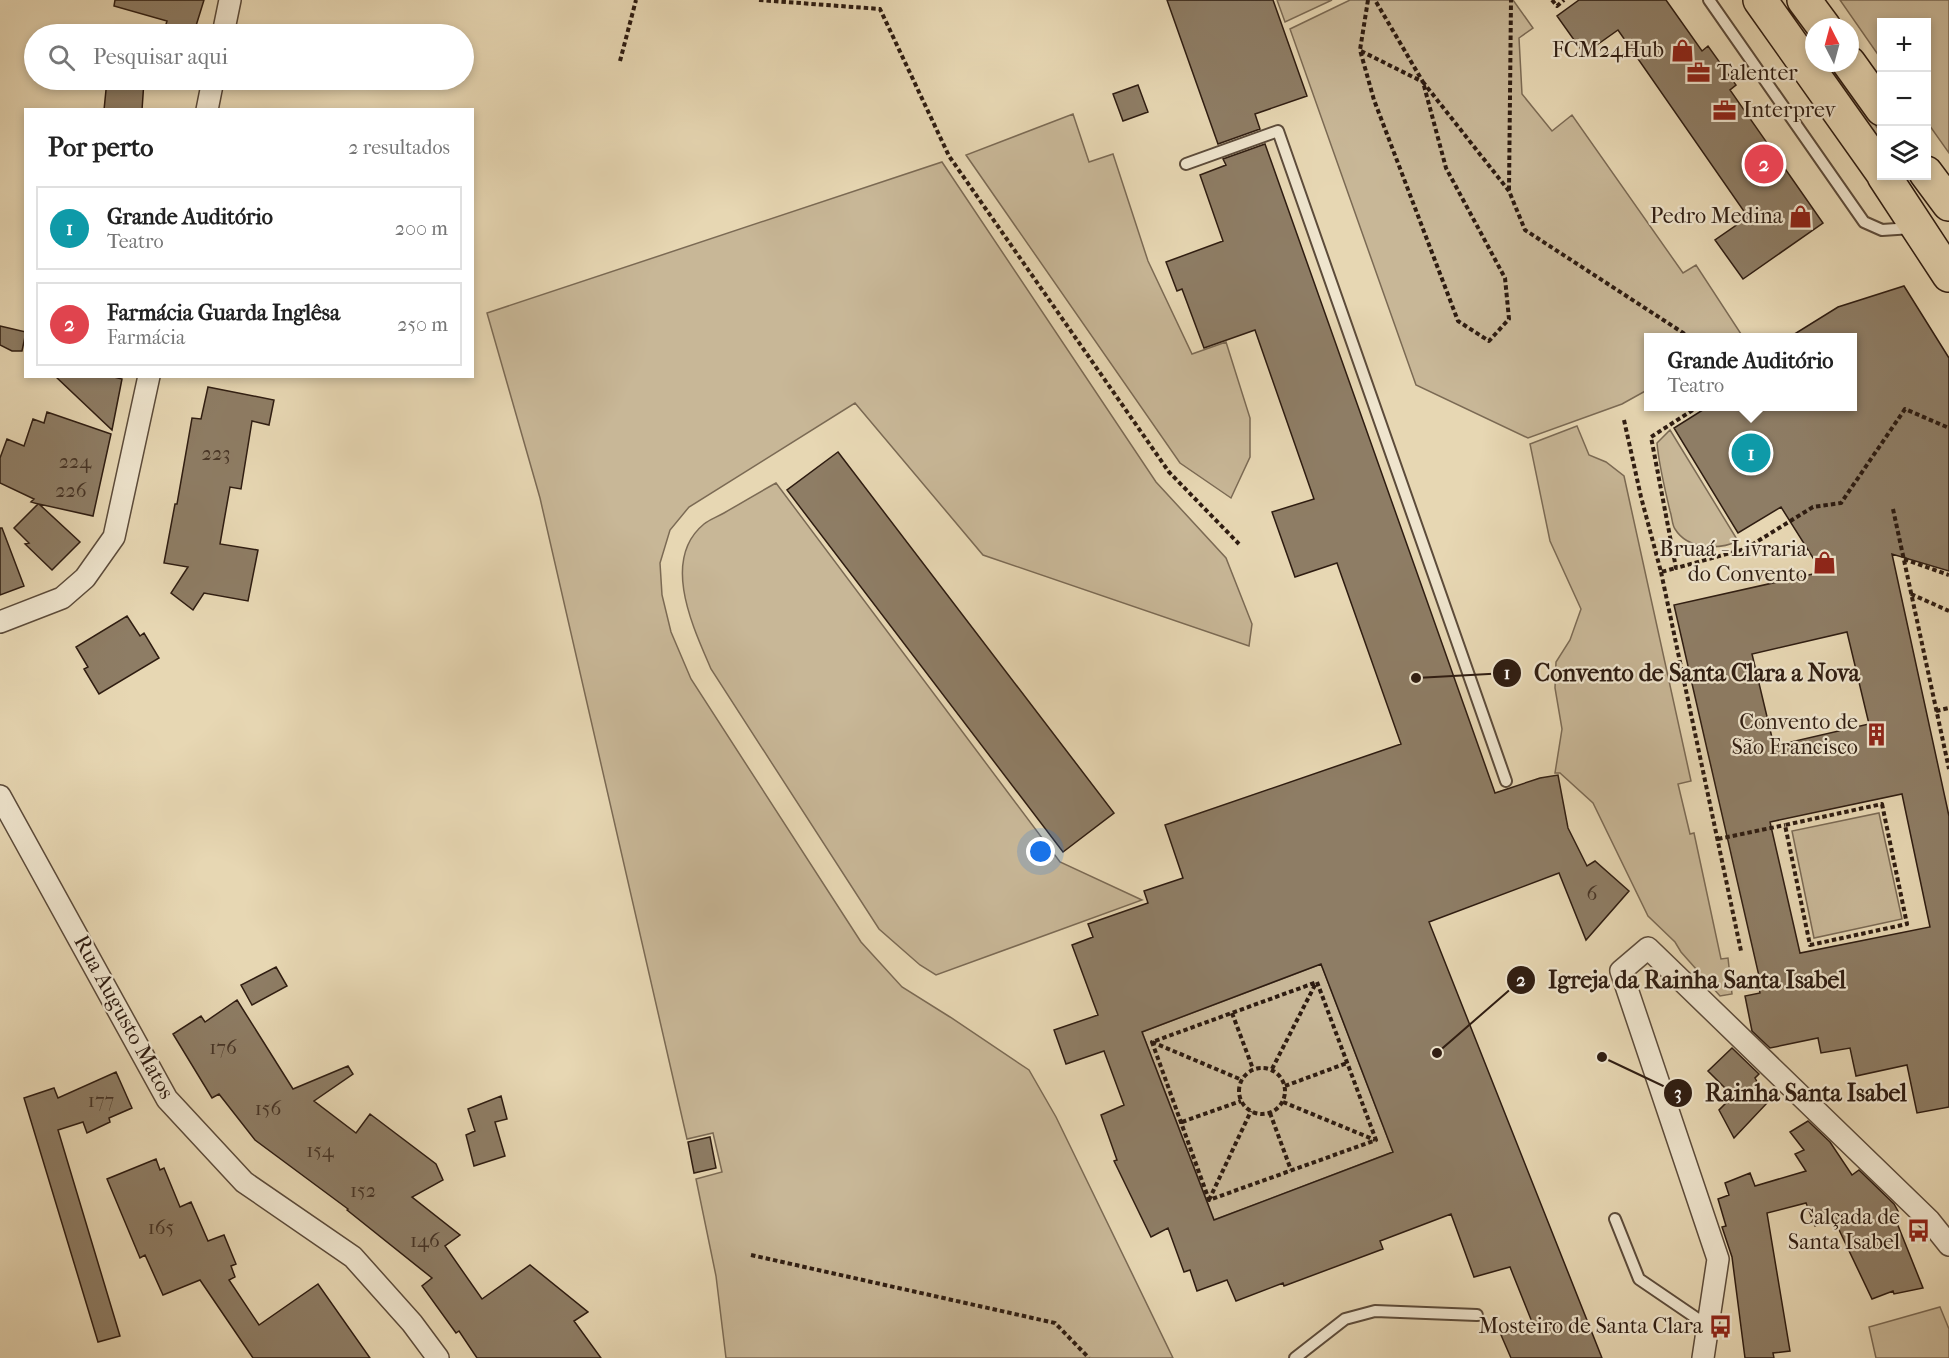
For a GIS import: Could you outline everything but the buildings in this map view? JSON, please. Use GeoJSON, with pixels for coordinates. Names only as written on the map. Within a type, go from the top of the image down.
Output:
{"type":"FeatureCollection","features":[{"type":"Feature","properties":{"kind":"main road"},"geometry":{"type":"LineString","coordinates":[[1760,0],[1877,166]]}},
{"type":"Feature","properties":{"kind":"main road"},"geometry":{"type":"LineString","coordinates":[[1804,0],[1817,18]]}},
{"type":"Feature","properties":{"kind":"main road"},"geometry":{"type":"LineString","coordinates":[[1855,72],[1877,103]]}},
{"type":"Feature","properties":{"kind":"main road"},"geometry":{"type":"LineString","coordinates":[[1931,179],[1949,204]]}},
{"type":"Feature","properties":{"kind":"main road"},"geometry":{"type":"LineString","coordinates":[[1887,180],[1949,275]]}},
{"type":"Feature","properties":{"kind":"street"},"geometry":{"type":"LineString","coordinates":[[225,24],[230,0]]}},
{"type":"Feature","properties":{"kind":"street"},"geometry":{"type":"LineString","coordinates":[[207,108],[211,90]]}},
{"type":"Feature","properties":{"kind":"street"},"geometry":{"type":"LineString","coordinates":[[0,622],[62,598],[85,578],[114,537],[148,378]]}},
{"type":"Feature","properties":{"kind":"street","name":"Rua Augusto Matos"},"geometry":{"type":"LineString","coordinates":[[0,796],[167,1099],[244,1182],[353,1257],[412,1323],[438,1358]]}},
{"type":"Feature","properties":{"kind":"street"},"geometry":{"type":"LineString","coordinates":[[1703,1358],[1718,1258],[1621,971],[1648,948],[1929,1220],[1949,1245]]}},
{"type":"Feature","properties":{"kind":"lane"},"geometry":{"type":"LineString","coordinates":[[1709,0],[1864,222],[1882,230],[1919,228]]}},
{"type":"Feature","properties":{"kind":"lane"},"geometry":{"type":"LineString","coordinates":[[1186,164],[1278,131],[1506,781]]}},
{"type":"Feature","properties":{"kind":"lane"},"geometry":{"type":"LineString","coordinates":[[1615,1219],[1639,1279],[1708,1326]]}},
{"type":"Feature","properties":{"kind":"lane"},"geometry":{"type":"LineString","coordinates":[[1295,1358],[1345,1319],[1375,1311],[1477,1316]]}},
{"type":"Feature","properties":{"kind":"path"},"geometry":{"type":"LineString","coordinates":[[620,61],[636,0]]}},
{"type":"Feature","properties":{"kind":"path"},"geometry":{"type":"LineString","coordinates":[[759,0],[880,9],[949,156],[1169,472],[1239,544]]}},
{"type":"Feature","properties":{"kind":"path"},"geometry":{"type":"LineString","coordinates":[[1360,50],[1423,82],[1446,168],[1505,278],[1509,319],[1489,340],[1458,321],[1374,100],[1360,50],[1368,0]]}},
{"type":"Feature","properties":{"kind":"path"},"geometry":{"type":"LineString","coordinates":[[1375,0],[1423,82],[1509,191],[1525,230],[1683,333]]}},
{"type":"Feature","properties":{"kind":"path"},"geometry":{"type":"LineString","coordinates":[[1509,191],[1510,0]]}},
{"type":"Feature","properties":{"kind":"path"},"geometry":{"type":"LineString","coordinates":[[1552,0],[1557,6],[1564,0]]}},
{"type":"Feature","properties":{"kind":"path"},"geometry":{"type":"LineString","coordinates":[[1661,572],[1745,549],[1813,507],[1841,503],[1905,409],[1949,428]]}},
{"type":"Feature","properties":{"kind":"path"},"geometry":{"type":"LineString","coordinates":[[1676,568],[1651,436],[1691,411]]}},
{"type":"Feature","properties":{"kind":"path"},"geometry":{"type":"LineString","coordinates":[[1624,420],[1661,572],[1741,951]]}},
{"type":"Feature","properties":{"kind":"path"},"geometry":{"type":"LineString","coordinates":[[1893,509],[1949,770]]}},
{"type":"Feature","properties":{"kind":"path"},"geometry":{"type":"LineString","coordinates":[[1903,559],[1949,575]]}},
{"type":"Feature","properties":{"kind":"path"},"geometry":{"type":"LineString","coordinates":[[1910,594],[1949,611]]}},
{"type":"Feature","properties":{"kind":"path"},"geometry":{"type":"LineString","coordinates":[[1936,711],[1949,708]]}},
{"type":"Feature","properties":{"kind":"path"},"geometry":{"type":"LineString","coordinates":[[1718,839],[1882,804],[1907,924],[1810,945],[1785,825]]}},
{"type":"Feature","properties":{"kind":"path"},"geometry":{"type":"LineString","coordinates":[[1152,1042],[1317,982]]}},
{"type":"Feature","properties":{"kind":"path"},"geometry":{"type":"LineString","coordinates":[[1317,982],[1376,1140]]}},
{"type":"Feature","properties":{"kind":"path"},"geometry":{"type":"LineString","coordinates":[[1272,1069],[1317,982]]}},
{"type":"Feature","properties":{"kind":"path"},"geometry":{"type":"LineString","coordinates":[[1232,1013],[1253,1069]]}},
{"type":"Feature","properties":{"kind":"path"},"geometry":{"type":"LineString","coordinates":[[1152,1042],[1242,1080]]}},
{"type":"Feature","properties":{"kind":"path"},"geometry":{"type":"LineString","coordinates":[[1152,1042],[1209,1200]]}},
{"type":"Feature","properties":{"kind":"path"},"geometry":{"type":"LineString","coordinates":[[1285,1086],[1347,1063]]}},
{"type":"Feature","properties":{"kind":"path"},"geometry":{"type":"LineString","coordinates":[[1266,1067],[1272,1069],[1281,1076],[1285,1086],[1286,1094],[1283,1102],[1280,1107],[1270,1113],[1251,1111],[1241,1101],[1239,1094],[1242,1080],[1253,1069],[1266,1067]]}},
{"type":"Feature","properties":{"kind":"path"},"geometry":{"type":"LineString","coordinates":[[1182,1122],[1241,1101]]}},
{"type":"Feature","properties":{"kind":"path"},"geometry":{"type":"LineString","coordinates":[[1283,1102],[1376,1140]]}},
{"type":"Feature","properties":{"kind":"path"},"geometry":{"type":"LineString","coordinates":[[1209,1200],[1251,1111]]}},
{"type":"Feature","properties":{"kind":"path"},"geometry":{"type":"LineString","coordinates":[[1270,1113],[1291,1170]]}},
{"type":"Feature","properties":{"kind":"path"},"geometry":{"type":"LineString","coordinates":[[1209,1200],[1376,1140]]}},
{"type":"Feature","properties":{"kind":"path"},"geometry":{"type":"LineString","coordinates":[[751,1255],[1055,1323],[1089,1358]]}},
{"type":"Feature","properties":{"kind":"shaded area"},"geometry":{"type":"Polygon","coordinates":[[[1277,0],[1332,0],[1285,22],[1277,0]]]}},
{"type":"Feature","properties":{"kind":"shaded area"},"geometry":{"type":"Polygon","coordinates":[[[1350,0],[1513,0],[1533,28],[1519,38],[1522,94],[1552,131],[1572,115],[1683,273],[1696,265],[1740,333],[1644,333],[1644,392],[1622,404],[1528,438],[1416,385],[1290,29],[1350,0]]]}},
{"type":"Feature","properties":{"kind":"shaded area"},"geometry":{"type":"Polygon","coordinates":[[[1840,0],[1949,0],[1949,153],[1931,128],[1931,18],[1877,18],[1877,53],[1859,27],[1859,18],[1853,18],[1840,0]]]}},
{"type":"Feature","properties":{"kind":"shaded area"},"geometry":{"type":"Polygon","coordinates":[[[1827,72],[1838,72],[1877,127],[1877,142],[1827,72]]]}},
{"type":"Feature","properties":{"kind":"shaded area"},"geometry":{"type":"Polygon","coordinates":[[[1073,114],[1089,162],[1113,154],[1148,261],[1192,354],[1226,342],[1250,418],[1250,457],[1231,498],[1180,463],[966,155],[1073,114]]]}},
{"type":"Feature","properties":{"kind":"shaded area"},"geometry":{"type":"Polygon","coordinates":[[[942,162],[1156,482],[1226,558],[1252,624],[1249,646],[983,555],[855,403],[689,507],[670,530],[660,563],[662,595],[671,632],[691,679],[861,942],[902,987],[1029,1070],[1056,1117],[1173,1358],[726,1358],[716,1276],[696,1179],[722,1172],[713,1133],[687,1139],[540,498],[487,313],[942,162]]]}},
{"type":"Feature","properties":{"kind":"shaded area"},"geometry":{"type":"Polygon","coordinates":[[[1577,426],[1589,455],[1606,462],[1624,476],[1691,781],[1678,784],[1690,834],[1694,833],[1721,959],[1728,958],[1732,994],[1720,996],[1675,942],[1648,916],[1593,803],[1560,773],[1555,773],[1562,729],[1555,688],[1556,662],[1570,640],[1581,609],[1550,541],[1530,444],[1577,426]]]}},
{"type":"Feature","properties":{"kind":"shaded area"},"geometry":{"type":"Polygon","coordinates":[[[1670,430],[1738,541],[1722,546],[1704,546],[1688,541],[1675,529],[1662,477],[1657,443],[1670,430]]]}},
{"type":"Feature","properties":{"kind":"shaded area"},"geometry":{"type":"Polygon","coordinates":[[[776,483],[1060,862],[1142,900],[936,975],[920,965],[879,929],[711,669],[697,635],[685,595],[682,575],[684,556],[691,539],[704,524],[776,483]]]}},
{"type":"Feature","properties":{"kind":"shaded area"},"geometry":{"type":"Polygon","coordinates":[[[1879,813],[1902,919],[1814,938],[1792,831],[1879,813]]]}},
{"type":"Feature","properties":{"kind":"shaded area"},"geometry":{"type":"Polygon","coordinates":[[[1321,964],[1393,1152],[1214,1220],[1142,1032],[1321,964]]]}},
{"type":"Feature","properties":{"kind":"shaded area"},"geometry":{"type":"Polygon","coordinates":[[[1940,1307],[1949,1329],[1949,1358],[1876,1358],[1869,1327],[1940,1307]]]}},
{"type":"Feature","properties":{"kind":"place","name":"FCM24Hub"},"geometry":{"type":"Point","coordinates":[1682,50]}},
{"type":"Feature","properties":{"kind":"place","name":"Talenter"},"geometry":{"type":"Point","coordinates":[1699,73]}},
{"type":"Feature","properties":{"kind":"place","name":"Interprev"},"geometry":{"type":"Point","coordinates":[1725,110]}},
{"type":"Feature","properties":{"kind":"place","name":"Farmácia Guarda Inglêsa"},"geometry":{"type":"Point","coordinates":[1764,164]}},
{"type":"Feature","properties":{"kind":"place","name":"Pedro Medina"},"geometry":{"type":"Point","coordinates":[1801,216]}},
{"type":"Feature","properties":{"kind":"place","name":"Grande Auditório"},"geometry":{"type":"Point","coordinates":[1751,453]}},
{"type":"Feature","properties":{"kind":"place","name":"Bruaá - Livraria do Convento"},"geometry":{"type":"Point","coordinates":[1825,562]}},
{"type":"Feature","properties":{"kind":"place","name":"Convento de Santa Clara a Nova"},"geometry":{"type":"Point","coordinates":[1416,678]}},
{"type":"Feature","properties":{"kind":"place","name":"Convento de São Francisco"},"geometry":{"type":"Point","coordinates":[1876,735]}},
{"type":"Feature","properties":{"kind":"place","name":"Igreja da Rainha Santa Isabel"},"geometry":{"type":"Point","coordinates":[1437,1053]}},
{"type":"Feature","properties":{"kind":"place","name":"Rainha Santa Isabel"},"geometry":{"type":"Point","coordinates":[1602,1057]}},
{"type":"Feature","properties":{"kind":"place","name":"Calçada de Santa Isabel"},"geometry":{"type":"Point","coordinates":[1918,1230]}},
{"type":"Feature","properties":{"kind":"place","name":"Mosteiro de Santa Clara"},"geometry":{"type":"Point","coordinates":[1721,1326]}}]}
